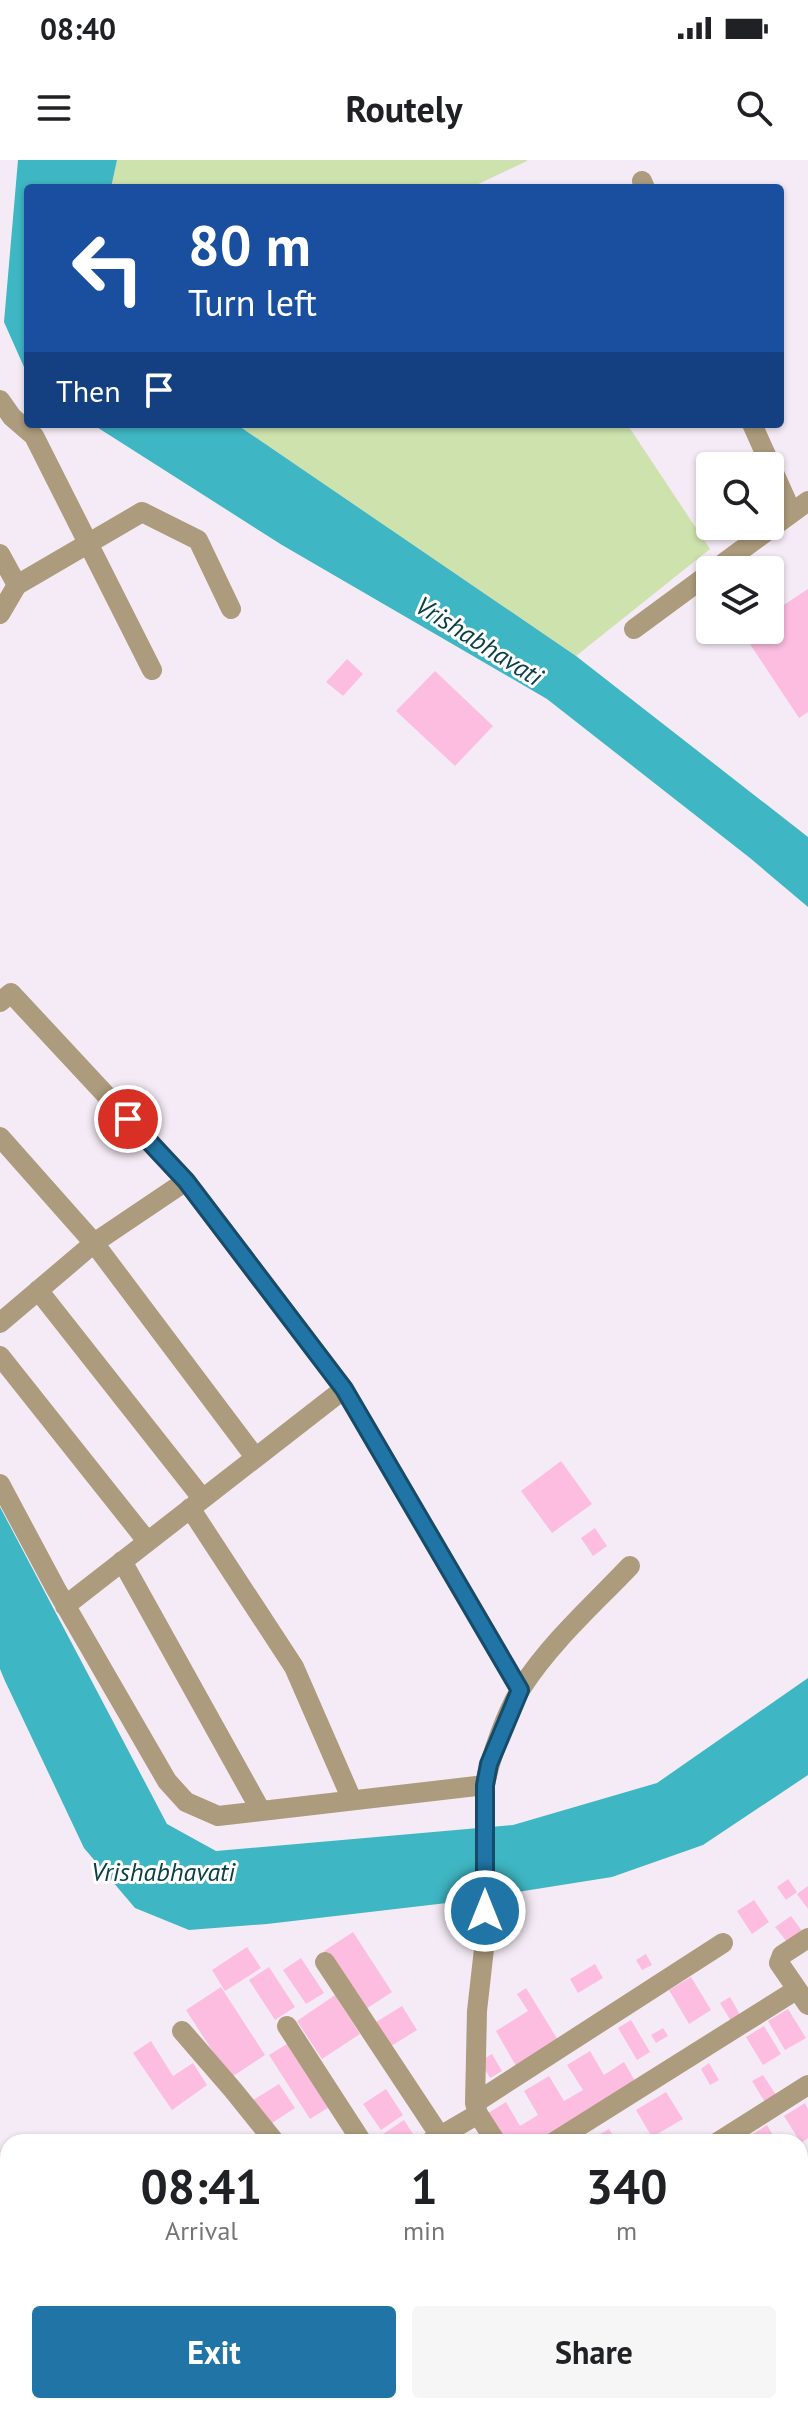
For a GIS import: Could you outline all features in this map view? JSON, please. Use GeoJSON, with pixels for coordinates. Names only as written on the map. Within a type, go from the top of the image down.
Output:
{"type":"FeatureCollection","features":[{"type":"Feature","properties":{"kind":"street"},"geometry":{"type":"LineString","coordinates":[[0,400],[24,427]]}},
{"type":"Feature","properties":{"kind":"street"},"geometry":{"type":"LineString","coordinates":[[25,428],[34,436],[152,670]]}},
{"type":"Feature","properties":{"kind":"street"},"geometry":{"type":"LineString","coordinates":[[734,556],[800,507],[754,428]]}},
{"type":"Feature","properties":{"kind":"street"},"geometry":{"type":"LineString","coordinates":[[0,614],[17,585],[142,512],[198,540],[231,609]]}},
{"type":"Feature","properties":{"kind":"street"},"geometry":{"type":"LineString","coordinates":[[0,554],[17,585]]}},
{"type":"Feature","properties":{"kind":"street"},"geometry":{"type":"LineString","coordinates":[[634,629],[696,584]]}},
{"type":"Feature","properties":{"kind":"street"},"geometry":{"type":"LineString","coordinates":[[4,992],[186,1181],[344,1389],[520,1690]]}},
{"type":"Feature","properties":{"kind":"street"},"geometry":{"type":"LineString","coordinates":[[0,1137],[94,1243],[255,1457]]}},
{"type":"Feature","properties":{"kind":"street"},"geometry":{"type":"LineString","coordinates":[[0,1323],[94,1243],[186,1181]]}},
{"type":"Feature","properties":{"kind":"street"},"geometry":{"type":"LineString","coordinates":[[38,1290],[196,1503],[294,1667],[352,1800]]}},
{"type":"Feature","properties":{"kind":"street"},"geometry":{"type":"LineString","coordinates":[[0,1356],[147,1541]]}},
{"type":"Feature","properties":{"kind":"street"},"geometry":{"type":"LineString","coordinates":[[65,1606],[344,1389]]}},
{"type":"Feature","properties":{"kind":"street"},"geometry":{"type":"LineString","coordinates":[[0,1484],[65,1606],[167,1781],[186,1802],[218,1816],[352,1800],[485,1790]]}},
{"type":"Feature","properties":{"kind":"street"},"geometry":{"type":"LineString","coordinates":[[122,1561],[261,1811]]}},
{"type":"Feature","properties":{"kind":"street"},"geometry":{"type":"LineString","coordinates":[[492,2134],[477,2108],[477,2011],[485,1940],[485,1790],[489,1764],[520,1690],[539,1663],[630,1566]]}},
{"type":"Feature","properties":{"kind":"street"},"geometry":{"type":"LineString","coordinates":[[568,2134],[802,1997],[779,1963],[782,1955],[808,1938]]}},
{"type":"Feature","properties":{"kind":"street"},"geometry":{"type":"LineString","coordinates":[[442,2134],[723,1943]]}},
{"type":"Feature","properties":{"kind":"street"},"geometry":{"type":"LineString","coordinates":[[325,1962],[432,2134]]}},
{"type":"Feature","properties":{"kind":"street"},"geometry":{"type":"LineString","coordinates":[[287,2026],[357,2134]]}},
{"type":"Feature","properties":{"kind":"street"},"geometry":{"type":"LineString","coordinates":[[182,2031],[268,2134]]}},
{"type":"Feature","properties":{"kind":"street"},"geometry":{"type":"LineString","coordinates":[[731,2134],[808,2085]]}},
{"type":"Feature","properties":{"kind":"green space"},"geometry":{"type":"Polygon","coordinates":[[[117,160],[527,160],[478,184],[112,184],[117,160]]]}},
{"type":"Feature","properties":{"kind":"green space"},"geometry":{"type":"Polygon","coordinates":[[[242,428],[630,428],[696,528],[696,540],[704,540],[710,549],[696,556],[696,560],[576,656],[242,428]]]}},
{"type":"Feature","properties":{"kind":"water"},"geometry":{"type":"Polygon","coordinates":[[[18,160],[117,160],[112,184],[24,184],[24,367],[4,322],[18,160]]]}},
{"type":"Feature","properties":{"kind":"water","name":"Vrishabhavati"},"geometry":{"type":"Polygon","coordinates":[[[98,428],[242,428],[576,656],[808,837],[808,907],[547,699],[282,545],[98,428]]]}},
{"type":"Feature","properties":{"kind":"water","name":"Vrishabhavati"},"geometry":{"type":"Polygon","coordinates":[[[0,1507],[167,1824],[216,1851],[513,1825],[657,1783],[808,1678],[808,1775],[703,1845],[612,1877],[447,1903],[189,1930],[135,1908],[84,1848],[5,1681],[0,1669],[0,1507]]]}},
{"type":"Feature","properties":{"kind":"building"},"geometry":{"type":"Polygon","coordinates":[[[808,589],[808,712],[799,718],[750,644],[784,644],[784,605],[808,589]]]}},
{"type":"Feature","properties":{"kind":"building"},"geometry":{"type":"Polygon","coordinates":[[[347,659],[363,674],[343,696],[326,682],[347,659]]]}},
{"type":"Feature","properties":{"kind":"building"},"geometry":{"type":"Polygon","coordinates":[[[435,671],[493,726],[455,766],[396,711],[435,671]]]}},
{"type":"Feature","properties":{"kind":"building"},"geometry":{"type":"Polygon","coordinates":[[[561,1461],[592,1504],[552,1533],[521,1491],[561,1461]]]}},
{"type":"Feature","properties":{"kind":"building"},"geometry":{"type":"Polygon","coordinates":[[[595,1528],[607,1546],[593,1556],[581,1538],[595,1528]]]}},
{"type":"Feature","properties":{"kind":"building"},"geometry":{"type":"Polygon","coordinates":[[[788,1879],[797,1892],[786,1900],[777,1887],[788,1879]]]}},
{"type":"Feature","properties":{"kind":"building"},"geometry":{"type":"Polygon","coordinates":[[[808,1886],[808,1909],[797,1894],[808,1886]]]}},
{"type":"Feature","properties":{"kind":"building"},"geometry":{"type":"Polygon","coordinates":[[[754,1900],[769,1922],[752,1934],[737,1911],[754,1900]]]}},
{"type":"Feature","properties":{"kind":"building"},"geometry":{"type":"Polygon","coordinates":[[[791,1916],[802,1931],[787,1942],[775,1927],[791,1916]]]}},
{"type":"Feature","properties":{"kind":"building"},"geometry":{"type":"Polygon","coordinates":[[[353,1932],[392,1992],[363,2011],[324,1951],[353,1932]]]}},
{"type":"Feature","properties":{"kind":"building"},"geometry":{"type":"Polygon","coordinates":[[[247,1947],[261,1968],[225,1991],[212,1970],[247,1947]]]}},
{"type":"Feature","properties":{"kind":"building"},"geometry":{"type":"Polygon","coordinates":[[[646,1954],[652,1965],[642,1970],[636,1960],[646,1954]]]}},
{"type":"Feature","properties":{"kind":"building"},"geometry":{"type":"Polygon","coordinates":[[[301,1958],[324,1993],[306,2004],[283,1970],[301,1958]]]}},
{"type":"Feature","properties":{"kind":"building"},"geometry":{"type":"Polygon","coordinates":[[[595,1964],[603,1978],[578,1993],[570,1979],[595,1964]]]}},
{"type":"Feature","properties":{"kind":"building"},"geometry":{"type":"Polygon","coordinates":[[[269,1967],[295,2007],[275,2020],[249,1980],[269,1967]]]}},
{"type":"Feature","properties":{"kind":"building"},"geometry":{"type":"Polygon","coordinates":[[[691,1977],[711,2010],[689,2024],[669,1990],[691,1977]]]}},
{"type":"Feature","properties":{"kind":"building"},"geometry":{"type":"Polygon","coordinates":[[[221,1987],[265,2055],[230,2078],[186,2010],[221,1987]]]}},
{"type":"Feature","properties":{"kind":"building"},"geometry":{"type":"Polygon","coordinates":[[[526,1988],[558,2040],[516,2066],[496,2031],[528,2011],[517,1994],[526,1988]]]}},
{"type":"Feature","properties":{"kind":"building"},"geometry":{"type":"Polygon","coordinates":[[[335,1995],[360,2034],[322,2059],[297,2021],[335,1995]]]}},
{"type":"Feature","properties":{"kind":"building"},"geometry":{"type":"Polygon","coordinates":[[[730,1997],[743,2020],[734,2026],[720,2003],[730,1997]]]}},
{"type":"Feature","properties":{"kind":"building"},"geometry":{"type":"Polygon","coordinates":[[[402,2006],[417,2030],[388,2048],[373,2024],[402,2006]]]}},
{"type":"Feature","properties":{"kind":"building"},"geometry":{"type":"Polygon","coordinates":[[[788,2009],[806,2038],[785,2050],[768,2021],[788,2009]]]}},
{"type":"Feature","properties":{"kind":"building"},"geometry":{"type":"Polygon","coordinates":[[[631,2020],[650,2052],[637,2060],[618,2028],[631,2020]]]}},
{"type":"Feature","properties":{"kind":"building"},"geometry":{"type":"Polygon","coordinates":[[[764,2026],[781,2054],[763,2065],[746,2037],[764,2026]]]}},
{"type":"Feature","properties":{"kind":"building"},"geometry":{"type":"Polygon","coordinates":[[[663,2028],[668,2036],[656,2043],[651,2035],[663,2028]]]}},
{"type":"Feature","properties":{"kind":"building"},"geometry":{"type":"Polygon","coordinates":[[[151,2041],[173,2076],[193,2063],[207,2085],[172,2110],[133,2053],[151,2041]]]}},
{"type":"Feature","properties":{"kind":"building"},"geometry":{"type":"Polygon","coordinates":[[[290,2042],[331,2106],[310,2119],[269,2055],[290,2042]]]}},
{"type":"Feature","properties":{"kind":"building"},"geometry":{"type":"Polygon","coordinates":[[[590,2051],[604,2075],[624,2062],[638,2086],[559,2134],[494,2134],[483,2116],[506,2102],[520,2126],[538,2115],[524,2091],[549,2076],[564,2101],[583,2090],[567,2065],[590,2051]]]}},
{"type":"Feature","properties":{"kind":"building"},"geometry":{"type":"Polygon","coordinates":[[[492,2054],[502,2071],[490,2078],[480,2061],[492,2054]]]}},
{"type":"Feature","properties":{"kind":"building"},"geometry":{"type":"Polygon","coordinates":[[[709,2063],[719,2080],[710,2085],[701,2069],[709,2063]]]}},
{"type":"Feature","properties":{"kind":"building"},"geometry":{"type":"Polygon","coordinates":[[[763,2075],[776,2095],[765,2102],[752,2081],[763,2075]]]}},
{"type":"Feature","properties":{"kind":"building"},"geometry":{"type":"Polygon","coordinates":[[[279,2084],[295,2108],[266,2127],[250,2102],[279,2084]]]}},
{"type":"Feature","properties":{"kind":"building"},"geometry":{"type":"Polygon","coordinates":[[[386,2089],[403,2115],[381,2130],[363,2104],[386,2089]]]}},
{"type":"Feature","properties":{"kind":"building"},"geometry":{"type":"Polygon","coordinates":[[[666,2092],[683,2119],[657,2134],[650,2134],[636,2110],[666,2092]]]}},
{"type":"Feature","properties":{"kind":"building"},"geometry":{"type":"Polygon","coordinates":[[[805,2103],[808,2109],[808,2134],[795,2134],[784,2116],[805,2103]]]}},
{"type":"Feature","properties":{"kind":"building"},"geometry":{"type":"Polygon","coordinates":[[[404,2120],[413,2134],[383,2134],[404,2120]]]}},
{"type":"Feature","properties":{"kind":"building"},"geometry":{"type":"Polygon","coordinates":[[[767,2125],[772,2134],[753,2134],[767,2125]]]}},
{"type":"Feature","properties":{"kind":"route"},"geometry":{"type":"LineString","coordinates":[[128,1119],[186,1181],[344,1389],[520,1690],[489,1764],[485,1785],[485,1911]]}}]}
